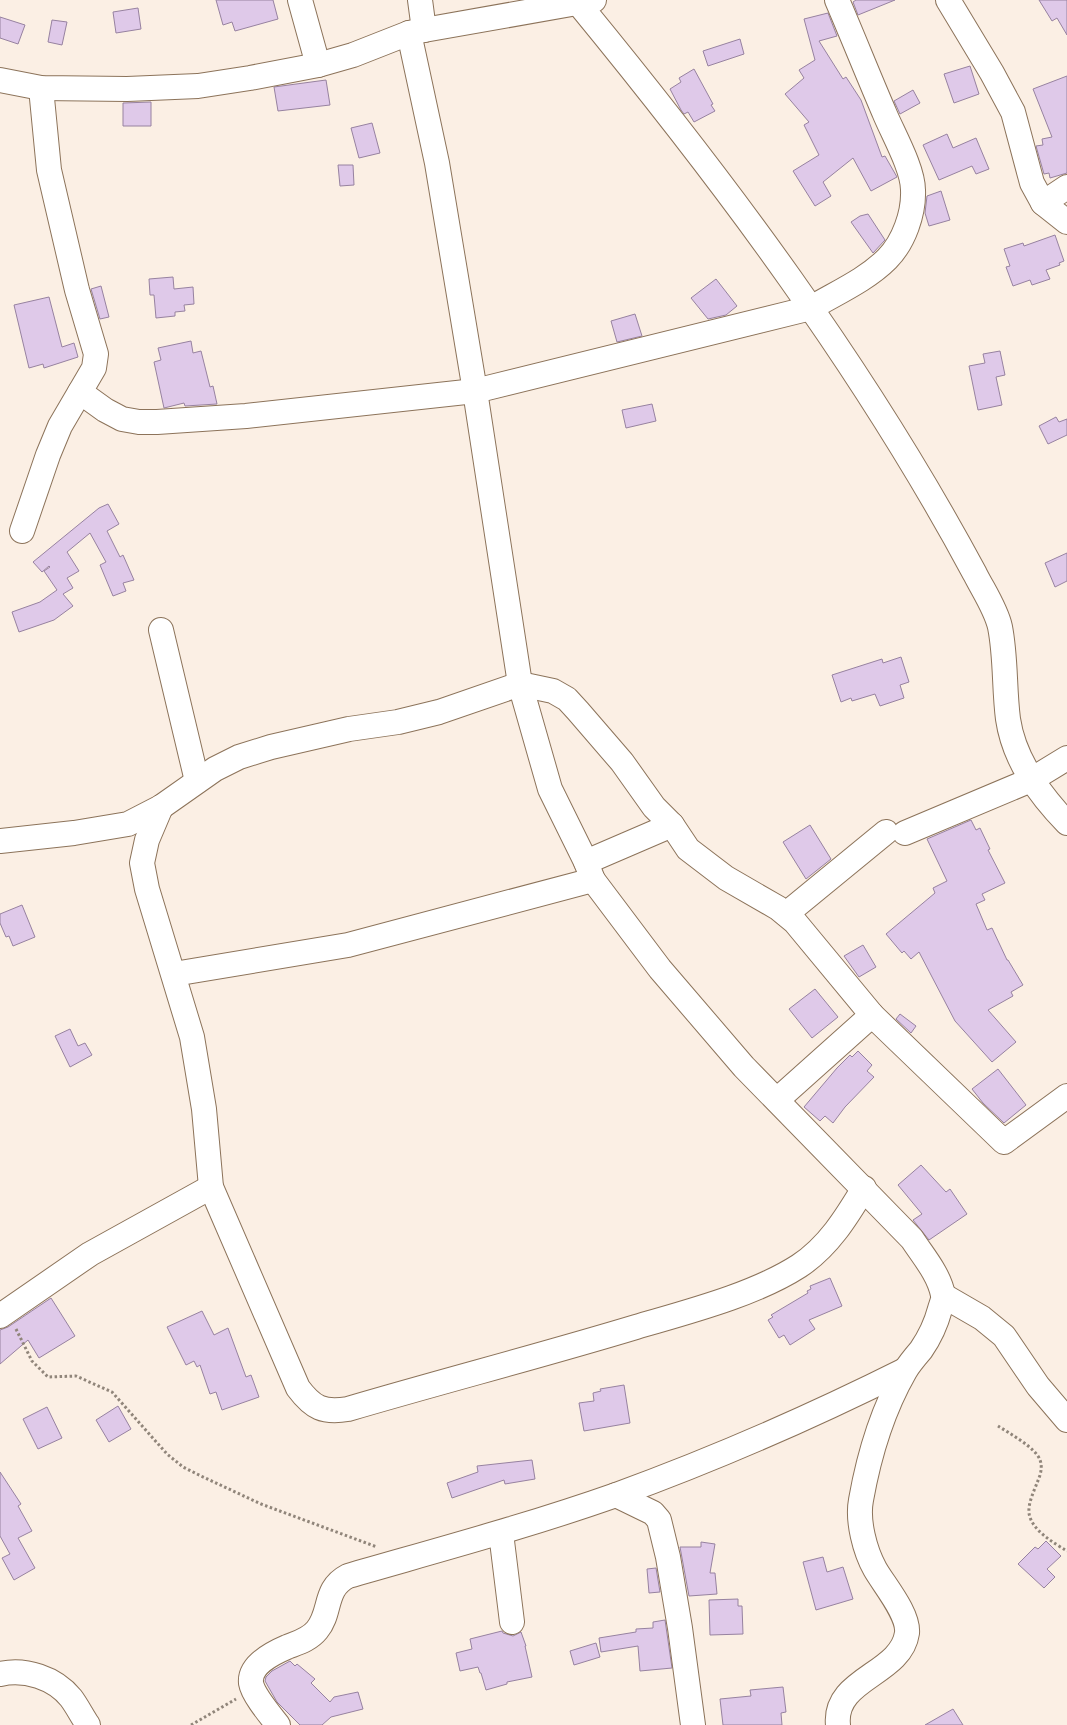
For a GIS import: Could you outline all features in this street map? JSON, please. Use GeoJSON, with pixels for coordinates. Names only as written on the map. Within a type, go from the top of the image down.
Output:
{"type":"FeatureCollection","features":[{"type":"Feature","properties":{"kind":"street"},"geometry":{"type":"LineString","coordinates":[[300,0],[318,65]]}},
{"type":"Feature","properties":{"kind":"street"},"geometry":{"type":"LineString","coordinates":[[420,0],[417,31],[435,155],[475,391],[520,684],[550,789],[590,871],[660,968],[720,1040],[912,1239],[934,1271],[944,1296],[936,1325],[905,1370],[881,1420],[860,1503],[863,1538],[874,1568],[904,1616],[907,1632],[900,1652],[880,1670],[857,1684],[842,1701],[838,1725]]}},
{"type":"Feature","properties":{"kind":"street"},"geometry":{"type":"LineString","coordinates":[[80,392],[105,410],[122,419],[139,422],[157,422],[246,416],[475,391],[811,308],[856,282],[888,258],[898,245],[905,230],[913,204],[914,187],[904,158],[837,0]]}},
{"type":"Feature","properties":{"kind":"street"},"geometry":{"type":"LineString","coordinates":[[948,0],[1013,112],[1032,183],[1043,202],[1067,222]]}},
{"type":"Feature","properties":{"kind":"street"},"geometry":{"type":"LineString","coordinates":[[1,81],[41,88],[127,89],[198,86],[318,65],[353,55],[417,31],[587,1],[647,87],[811,308],[871,396],[939,508],[999,624],[1004,654],[1009,722],[1016,745],[1031,780],[1059,815],[1067,843]]}},
{"type":"Feature","properties":{"kind":"street"},"geometry":{"type":"LineString","coordinates":[[22,531],[60,426],[94,368],[96,354],[77,290],[49,170],[41,88]]}},
{"type":"Feature","properties":{"kind":"street"},"geometry":{"type":"LineString","coordinates":[[1043,202],[1067,187]]}},
{"type":"Feature","properties":{"kind":"street"},"geometry":{"type":"LineString","coordinates":[[161,630],[197,781]]}},
{"type":"Feature","properties":{"kind":"street"},"geometry":{"type":"LineString","coordinates":[[0,841],[74,833],[128,824],[161,807],[215,769],[240,757],[271,747],[349,729],[398,722],[439,712],[520,684],[553,691],[566,698],[622,762],[654,808],[672,825],[688,849],[709,866],[786,914],[795,922],[872,1015],[1004,1142],[1067,1096]]}},
{"type":"Feature","properties":{"kind":"street"},"geometry":{"type":"LineString","coordinates":[[786,914],[895,832],[1031,780],[1067,758]]}},
{"type":"Feature","properties":{"kind":"street"},"geometry":{"type":"LineString","coordinates":[[161,807],[147,840],[142,863],[147,889],[192,1037],[204,1109],[212,1187],[298,1388],[312,1404],[322,1409],[334,1411],[348,1409],[701,1308],[764,1284],[799,1266],[824,1245],[846,1219],[864,1188]]}},
{"type":"Feature","properties":{"kind":"street"},"geometry":{"type":"LineString","coordinates":[[174,974],[348,945],[590,871],[672,825]]}},
{"type":"Feature","properties":{"kind":"street"},"geometry":{"type":"LineString","coordinates":[[777,1100],[872,1015]]}},
{"type":"Feature","properties":{"kind":"street"},"geometry":{"type":"LineString","coordinates":[[3,1312],[90,1254],[212,1187]]}},
{"type":"Feature","properties":{"kind":"street"},"geometry":{"type":"LineString","coordinates":[[944,1296],[982,1318],[1004,1336],[1038,1386],[1067,1420]]}},
{"type":"Feature","properties":{"kind":"street"},"geometry":{"type":"LineString","coordinates":[[278,1725],[253,1689],[252,1679],[260,1663],[285,1648],[311,1636],[317,1630],[322,1622],[331,1591],[340,1581],[348,1576],[501,1533],[616,1495],[774,1433],[905,1370]]}},
{"type":"Feature","properties":{"kind":"street"},"geometry":{"type":"LineString","coordinates":[[616,1495],[653,1513],[659,1520],[668,1557],[680,1628],[692,1725]]}},
{"type":"Feature","properties":{"kind":"street"},"geometry":{"type":"LineString","coordinates":[[501,1533],[512,1622]]}},
{"type":"Feature","properties":{"kind":"street"},"geometry":{"type":"LineString","coordinates":[[0,1674],[31,1673],[53,1682],[70,1698],[88,1725]]}},
{"type":"Feature","properties":{"kind":"path"},"geometry":{"type":"LineString","coordinates":[[3,1312],[16,1330],[32,1360],[48,1377],[76,1376],[112,1392],[167,1454],[183,1467],[261,1504],[360,1539],[407,1559]]}},
{"type":"Feature","properties":{"kind":"path"},"geometry":{"type":"LineString","coordinates":[[998,1426],[1016,1438],[1040,1459],[1042,1468],[1032,1494],[1029,1513],[1040,1530],[1067,1551]]}},
{"type":"Feature","properties":{"kind":"path"},"geometry":{"type":"LineString","coordinates":[[191,1725],[253,1689]]}},
{"type":"Feature","properties":{"kind":"building"},"geometry":{"type":"Polygon","coordinates":[[[216,0],[273,0],[278,19],[235,31],[232,22],[223,25],[216,0]]]}},
{"type":"Feature","properties":{"kind":"building"},"geometry":{"type":"Polygon","coordinates":[[[856,0],[895,0],[858,15],[853,2],[856,0]]]}},
{"type":"Feature","properties":{"kind":"building"},"geometry":{"type":"Polygon","coordinates":[[[1039,0],[1067,0],[1067,35],[1057,18],[1052,21],[1039,0]]]}},
{"type":"Feature","properties":{"kind":"building"},"geometry":{"type":"Polygon","coordinates":[[[138,8],[141,29],[116,33],[113,12],[138,8]]]}},
{"type":"Feature","properties":{"kind":"building"},"geometry":{"type":"Polygon","coordinates":[[[828,13],[837,36],[819,41],[843,79],[846,77],[861,100],[882,157],[885,156],[897,177],[871,191],[853,158],[823,182],[831,196],[815,206],[793,171],[819,155],[804,125],[809,122],[785,94],[804,78],[799,70],[815,60],[804,19],[828,13]]]}},
{"type":"Feature","properties":{"kind":"building"},"geometry":{"type":"Polygon","coordinates":[[[0,17],[25,25],[18,44],[0,38],[0,17]]]}},
{"type":"Feature","properties":{"kind":"building"},"geometry":{"type":"Polygon","coordinates":[[[52,20],[67,22],[62,45],[48,42],[52,20]]]}},
{"type":"Feature","properties":{"kind":"building"},"geometry":{"type":"Polygon","coordinates":[[[740,39],[744,54],[708,66],[703,51],[740,39]]]}},
{"type":"Feature","properties":{"kind":"building"},"geometry":{"type":"Polygon","coordinates":[[[970,66],[979,94],[954,103],[944,74],[970,66]]]}},
{"type":"Feature","properties":{"kind":"building"},"geometry":{"type":"Polygon","coordinates":[[[694,69],[715,111],[694,122],[688,112],[684,114],[681,110],[670,89],[681,82],[679,78],[694,69]]]}},
{"type":"Feature","properties":{"kind":"building"},"geometry":{"type":"Polygon","coordinates":[[[1067,76],[1067,173],[1050,178],[1049,173],[1044,174],[1036,146],[1043,145],[1042,139],[1052,137],[1033,89],[1067,76]]]}},
{"type":"Feature","properties":{"kind":"building"},"geometry":{"type":"Polygon","coordinates":[[[326,80],[330,105],[278,111],[274,87],[326,80]]]}},
{"type":"Feature","properties":{"kind":"building"},"geometry":{"type":"Polygon","coordinates":[[[913,90],[920,103],[900,114],[894,101],[913,90]]]}},
{"type":"Feature","properties":{"kind":"building"},"geometry":{"type":"Polygon","coordinates":[[[151,102],[151,126],[123,126],[123,103],[151,102]]]}},
{"type":"Feature","properties":{"kind":"building"},"geometry":{"type":"Polygon","coordinates":[[[372,123],[380,153],[359,158],[351,128],[372,123]]]}},
{"type":"Feature","properties":{"kind":"building"},"geometry":{"type":"Polygon","coordinates":[[[947,134],[953,148],[976,138],[989,169],[976,174],[972,166],[939,180],[923,145],[947,134]]]}},
{"type":"Feature","properties":{"kind":"building"},"geometry":{"type":"Polygon","coordinates":[[[338,165],[353,165],[354,185],[340,186],[338,165]]]}},
{"type":"Feature","properties":{"kind":"building"},"geometry":{"type":"Polygon","coordinates":[[[941,191],[950,220],[929,226],[925,213],[927,196],[941,191]]]}},
{"type":"Feature","properties":{"kind":"building"},"geometry":{"type":"Polygon","coordinates":[[[868,214],[885,240],[873,253],[851,222],[860,216],[868,214]]]}},
{"type":"Feature","properties":{"kind":"building"},"geometry":{"type":"Polygon","coordinates":[[[1055,235],[1064,261],[1059,263],[1060,265],[1046,270],[1050,279],[1032,285],[1030,280],[1013,286],[1006,267],[1010,266],[1004,249],[1023,243],[1024,246],[1055,235]]]}},
{"type":"Feature","properties":{"kind":"building"},"geometry":{"type":"Polygon","coordinates":[[[173,277],[174,289],[193,287],[194,304],[184,305],[185,311],[175,312],[175,316],[156,318],[154,295],[150,295],[149,279],[173,277]]]}},
{"type":"Feature","properties":{"kind":"building"},"geometry":{"type":"Polygon","coordinates":[[[716,279],[737,306],[726,315],[708,319],[691,298],[716,279]]]}},
{"type":"Feature","properties":{"kind":"building"},"geometry":{"type":"Polygon","coordinates":[[[101,286],[109,317],[100,319],[91,289],[101,286]]]}},
{"type":"Feature","properties":{"kind":"building"},"geometry":{"type":"Polygon","coordinates":[[[49,297],[62,347],[74,343],[78,357],[44,368],[43,364],[29,368],[14,305],[49,297]]]}},
{"type":"Feature","properties":{"kind":"building"},"geometry":{"type":"Polygon","coordinates":[[[635,314],[642,336],[617,342],[611,321],[635,314]]]}},
{"type":"Feature","properties":{"kind":"building"},"geometry":{"type":"Polygon","coordinates":[[[191,341],[193,353],[201,351],[210,387],[213,386],[217,404],[185,406],[184,403],[164,408],[154,362],[161,360],[158,348],[191,341]]]}},
{"type":"Feature","properties":{"kind":"building"},"geometry":{"type":"Polygon","coordinates":[[[1000,351],[1005,375],[996,377],[1002,405],[978,410],[969,366],[985,363],[983,354],[1000,351]]]}},
{"type":"Feature","properties":{"kind":"building"},"geometry":{"type":"Polygon","coordinates":[[[652,404],[656,421],[626,428],[622,410],[652,404]]]}},
{"type":"Feature","properties":{"kind":"building"},"geometry":{"type":"Polygon","coordinates":[[[1056,417],[1059,422],[1067,419],[1067,435],[1048,444],[1039,426],[1056,417]]]}},
{"type":"Feature","properties":{"kind":"building"},"geometry":{"type":"Polygon","coordinates":[[[108,504],[119,524],[107,531],[120,557],[123,555],[134,580],[123,583],[126,591],[113,596],[100,565],[106,562],[90,533],[67,552],[79,571],[67,578],[73,588],[63,594],[73,606],[54,620],[19,632],[12,612],[40,602],[57,590],[44,571],[50,567],[42,572],[33,562],[99,508],[108,504]]]}},
{"type":"Feature","properties":{"kind":"building"},"geometry":{"type":"Polygon","coordinates":[[[1067,553],[1067,581],[1055,587],[1045,563],[1067,553]]]}},
{"type":"Feature","properties":{"kind":"building"},"geometry":{"type":"Polygon","coordinates":[[[901,657],[909,682],[900,685],[904,698],[880,706],[875,694],[852,701],[851,698],[841,702],[832,675],[882,659],[883,663],[901,657]]]}},
{"type":"Feature","properties":{"kind":"building"},"geometry":{"type":"Polygon","coordinates":[[[971,820],[976,830],[980,828],[990,849],[988,850],[1005,883],[982,894],[985,900],[976,904],[987,930],[992,928],[1007,960],[1023,985],[1011,992],[1013,996],[988,1010],[1016,1042],[992,1062],[955,1021],[919,952],[911,959],[904,951],[902,953],[886,934],[935,893],[933,888],[947,881],[927,839],[971,820]]]}},
{"type":"Feature","properties":{"kind":"building"},"geometry":{"type":"Polygon","coordinates":[[[810,825],[831,859],[806,879],[783,842],[810,825]]]}},
{"type":"Feature","properties":{"kind":"building"},"geometry":{"type":"Polygon","coordinates":[[[22,905],[35,937],[13,946],[9,936],[6,937],[0,923],[0,914],[22,905]]]}},
{"type":"Feature","properties":{"kind":"building"},"geometry":{"type":"Polygon","coordinates":[[[863,945],[876,967],[859,977],[844,956],[863,945]]]}},
{"type":"Feature","properties":{"kind":"building"},"geometry":{"type":"Polygon","coordinates":[[[815,989],[838,1017],[812,1038],[789,1009],[815,989]]]}},
{"type":"Feature","properties":{"kind":"building"},"geometry":{"type":"Polygon","coordinates":[[[900,1014],[916,1026],[911,1033],[896,1019],[900,1014]]]}},
{"type":"Feature","properties":{"kind":"building"},"geometry":{"type":"Polygon","coordinates":[[[70,1029],[78,1046],[85,1043],[92,1055],[70,1067],[55,1036],[70,1029]]]}},
{"type":"Feature","properties":{"kind":"building"},"geometry":{"type":"Polygon","coordinates":[[[858,1051],[872,1065],[867,1071],[874,1077],[845,1107],[833,1123],[825,1116],[820,1121],[804,1107],[837,1068],[850,1055],[852,1057],[858,1051]]]}},
{"type":"Feature","properties":{"kind":"building"},"geometry":{"type":"Polygon","coordinates":[[[998,1069],[1026,1105],[1004,1123],[983,1103],[972,1089],[998,1069]]]}},
{"type":"Feature","properties":{"kind":"building"},"geometry":{"type":"Polygon","coordinates":[[[921,1165],[946,1192],[950,1189],[967,1214],[929,1240],[913,1220],[922,1214],[898,1185],[921,1165]]]}},
{"type":"Feature","properties":{"kind":"building"},"geometry":{"type":"Polygon","coordinates":[[[830,1278],[842,1306],[809,1320],[815,1329],[790,1345],[784,1335],[779,1338],[768,1320],[773,1317],[771,1315],[808,1293],[807,1291],[811,1289],[810,1286],[830,1278]]]}},
{"type":"Feature","properties":{"kind":"building"},"geometry":{"type":"Polygon","coordinates":[[[51,1298],[75,1336],[39,1358],[28,1340],[0,1364],[0,1330],[8,1327],[51,1298]]]}},
{"type":"Feature","properties":{"kind":"building"},"geometry":{"type":"Polygon","coordinates":[[[202,1311],[214,1335],[228,1328],[246,1377],[251,1375],[259,1397],[222,1410],[216,1392],[210,1394],[200,1365],[197,1367],[194,1361],[186,1365],[167,1327],[202,1311]]]}},
{"type":"Feature","properties":{"kind":"building"},"geometry":{"type":"Polygon","coordinates":[[[624,1385],[630,1423],[584,1431],[579,1403],[594,1401],[593,1393],[601,1391],[600,1389],[624,1385]]]}},
{"type":"Feature","properties":{"kind":"building"},"geometry":{"type":"Polygon","coordinates":[[[118,1406],[131,1429],[109,1442],[96,1420],[118,1406]]]}},
{"type":"Feature","properties":{"kind":"building"},"geometry":{"type":"Polygon","coordinates":[[[47,1407],[62,1438],[38,1449],[23,1419],[47,1407]]]}},
{"type":"Feature","properties":{"kind":"building"},"geometry":{"type":"Polygon","coordinates":[[[532,1460],[535,1479],[505,1484],[504,1480],[452,1498],[447,1483],[478,1472],[477,1466],[532,1460]]]}},
{"type":"Feature","properties":{"kind":"building"},"geometry":{"type":"Polygon","coordinates":[[[0,1472],[21,1504],[18,1506],[32,1531],[18,1538],[35,1568],[14,1580],[2,1558],[10,1554],[0,1536],[0,1472]]]}},
{"type":"Feature","properties":{"kind":"building"},"geometry":{"type":"Polygon","coordinates":[[[1046,1541],[1061,1556],[1047,1569],[1055,1577],[1044,1588],[1018,1564],[1035,1547],[1038,1549],[1046,1541]]]}},
{"type":"Feature","properties":{"kind":"building"},"geometry":{"type":"Polygon","coordinates":[[[701,1542],[715,1544],[710,1573],[715,1573],[717,1594],[689,1596],[680,1547],[701,1547],[701,1542]]]}},
{"type":"Feature","properties":{"kind":"building"},"geometry":{"type":"Polygon","coordinates":[[[823,1557],[827,1572],[843,1567],[853,1599],[816,1610],[803,1562],[823,1557]]]}},
{"type":"Feature","properties":{"kind":"building"},"geometry":{"type":"Polygon","coordinates":[[[656,1568],[660,1592],[649,1593],[647,1569],[656,1568]]]}},
{"type":"Feature","properties":{"kind":"building"},"geometry":{"type":"Polygon","coordinates":[[[738,1599],[738,1606],[742,1606],[743,1634],[710,1635],[709,1600],[738,1599]]]}},
{"type":"Feature","properties":{"kind":"building"},"geometry":{"type":"Polygon","coordinates":[[[665,1620],[672,1668],[640,1671],[638,1646],[601,1652],[599,1638],[636,1632],[636,1629],[653,1628],[653,1622],[665,1620]]]}},
{"type":"Feature","properties":{"kind":"building"},"geometry":{"type":"Polygon","coordinates":[[[502,1631],[513,1636],[521,1632],[526,1646],[532,1677],[507,1682],[507,1684],[486,1690],[478,1667],[460,1671],[456,1653],[472,1649],[470,1639],[502,1631]]]}},
{"type":"Feature","properties":{"kind":"building"},"geometry":{"type":"Polygon","coordinates":[[[596,1643],[600,1657],[574,1665],[570,1651],[596,1643]]]}},
{"type":"Feature","properties":{"kind":"building"},"geometry":{"type":"Polygon","coordinates":[[[290,1661],[295,1666],[297,1664],[315,1679],[311,1683],[330,1702],[334,1697],[358,1692],[363,1709],[331,1717],[322,1725],[300,1725],[277,1702],[265,1681],[272,1671],[290,1661]]]}},
{"type":"Feature","properties":{"kind":"building"},"geometry":{"type":"Polygon","coordinates":[[[783,1687],[786,1712],[781,1713],[782,1725],[723,1725],[720,1699],[751,1696],[750,1690],[783,1687]]]}},
{"type":"Feature","properties":{"kind":"building"},"geometry":{"type":"Polygon","coordinates":[[[953,1709],[963,1725],[925,1725],[953,1709]]]}}]}
